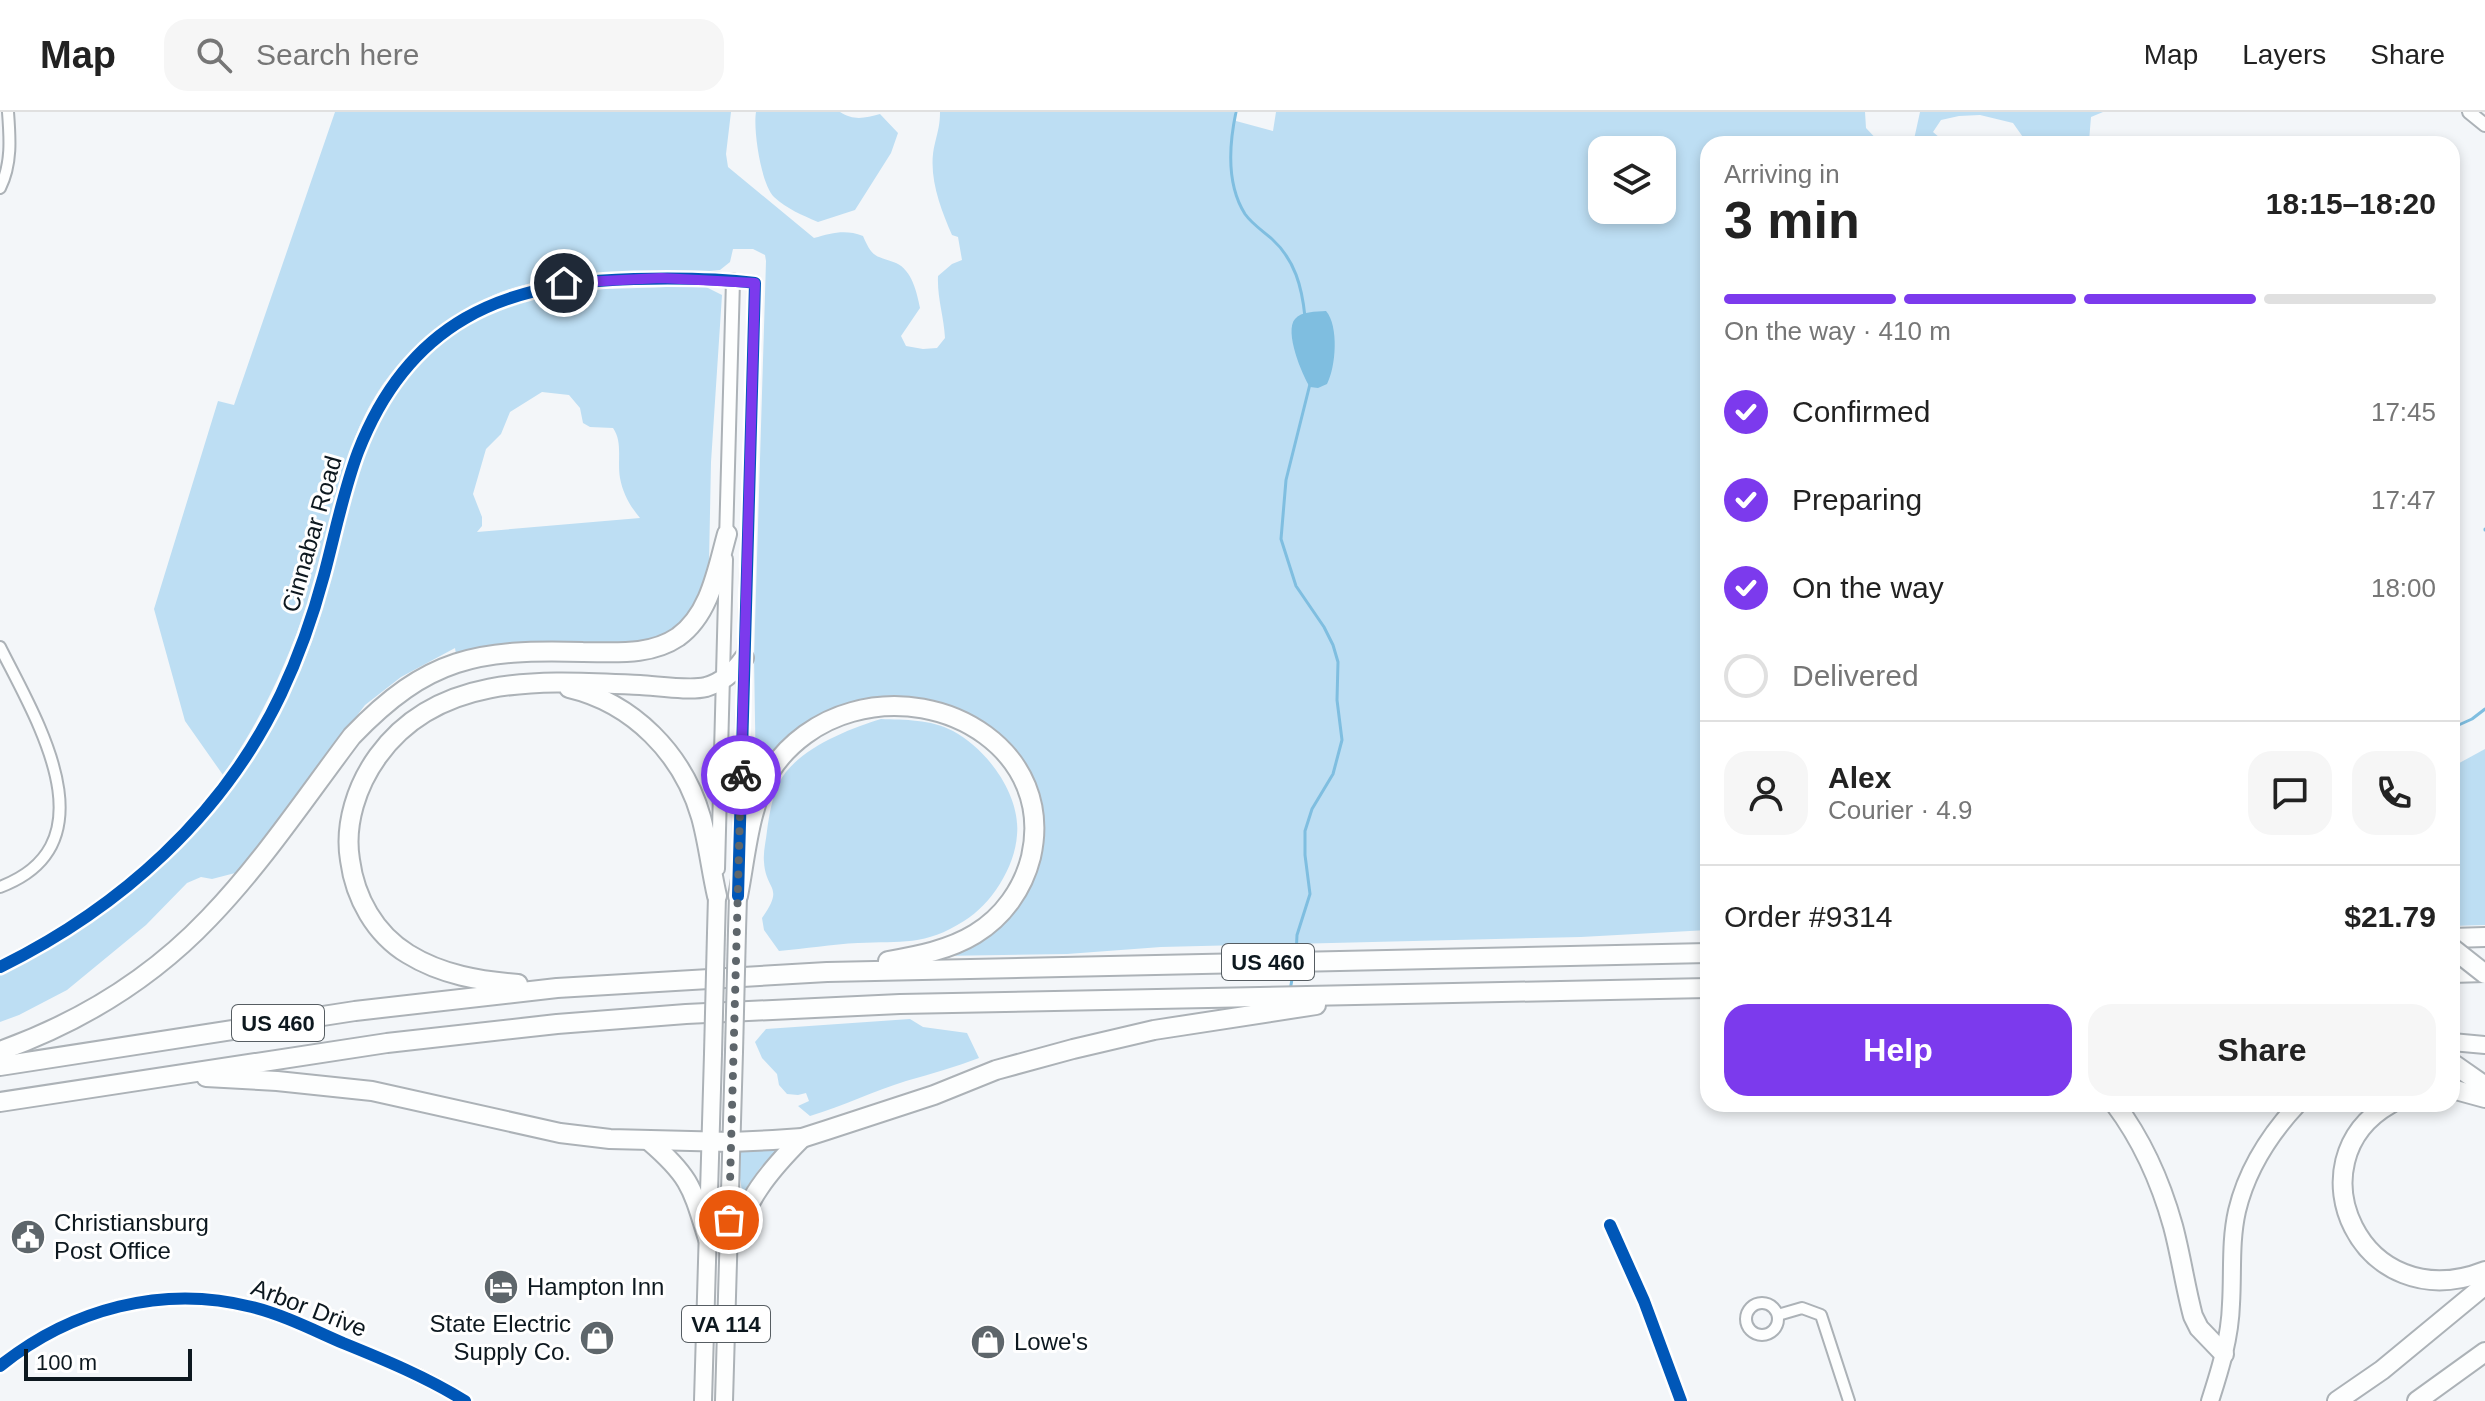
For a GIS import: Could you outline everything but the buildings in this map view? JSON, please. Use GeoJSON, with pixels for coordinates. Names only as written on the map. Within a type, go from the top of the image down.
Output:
{"type":"FeatureCollection","features":[{"type":"Feature","properties":{"kind":"highway"},"geometry":{"type":"LineString","coordinates":[[0,1051],[59,1028],[115,996],[151,970],[208,920],[257,862],[352,736],[404,689],[437,670],[497,654],[532,651],[626,653],[663,645],[679,636],[704,606],[727,534]]}},
{"type":"Feature","properties":{"kind":"highway"},"geometry":{"type":"LineString","coordinates":[[557,988],[496,982],[443,972],[389,941],[373,922],[360,898],[349,858],[353,809],[372,765],[401,730],[422,714],[463,693],[507,684],[594,683],[704,688],[735,670],[744,658]]}},
{"type":"Feature","properties":{"kind":"highway"},"geometry":{"type":"LineString","coordinates":[[531,684],[556,685],[599,699],[638,721],[654,735],[691,791],[701,817],[717,896]]}},
{"type":"Feature","properties":{"kind":"highway"},"geometry":{"type":"LineString","coordinates":[[738,896],[761,790],[784,754],[821,724],[865,708],[889,704],[913,705],[957,718],[976,727],[994,742],[1011,759],[1021,776],[1035,818],[1035,840],[1029,864],[1022,884],[1009,903],[991,922],[954,944],[904,958],[827,972]]}},
{"type":"Feature","properties":{"kind":"highway"},"geometry":{"type":"LineString","coordinates":[[2460,938],[2485,937]]}},
{"type":"Feature","properties":{"kind":"highway","name":"US 460"},"geometry":{"type":"LineString","coordinates":[[0,1066],[355,1011],[557,988],[827,972],[1700,953]]}},
{"type":"Feature","properties":{"kind":"highway"},"geometry":{"type":"LineString","coordinates":[[2460,954],[2485,973]]}},
{"type":"Feature","properties":{"kind":"highway"},"geometry":{"type":"LineString","coordinates":[[2460,973],[2485,973]]}},
{"type":"Feature","properties":{"kind":"highway","name":"US 460"},"geometry":{"type":"LineString","coordinates":[[0,1102],[458,1034],[686,1014],[915,1004],[1700,988]]}},
{"type":"Feature","properties":{"kind":"highway"},"geometry":{"type":"LineString","coordinates":[[172,1075],[372,1091],[560,1133],[649,1141],[731,1142],[802,1138],[934,1095],[996,1070],[1073,1049],[1154,1030],[1371,995]]}},
{"type":"Feature","properties":{"kind":"highway"},"geometry":{"type":"LineString","coordinates":[[2460,1069],[2485,1086]]}},
{"type":"Feature","properties":{"kind":"highway"},"geometry":{"type":"LineString","coordinates":[[2460,1091],[2485,1098]]}},
{"type":"Feature","properties":{"kind":"highway"},"geometry":{"type":"LineString","coordinates":[[2120,1112],[2141,1144],[2157,1179],[2173,1226],[2193,1316],[2199,1328],[2224,1354]]}},
{"type":"Feature","properties":{"kind":"highway"},"geometry":{"type":"LineString","coordinates":[[2376,1112],[2360,1130],[2344,1173],[2343,1189],[2352,1228],[2379,1260],[2414,1279],[2431,1282],[2451,1280],[2485,1271]]}},
{"type":"Feature","properties":{"kind":"highway"},"geometry":{"type":"LineString","coordinates":[[729,1246],[747,1204],[770,1170],[802,1138]]}},
{"type":"Feature","properties":{"kind":"highway"},"geometry":{"type":"LineString","coordinates":[[649,1141],[685,1175],[694,1191],[708,1239]]}},
{"type":"Feature","properties":{"kind":"highway"},"geometry":{"type":"LineString","coordinates":[[2337,1401],[2382,1370],[2485,1285]]}},
{"type":"Feature","properties":{"kind":"highway"},"geometry":{"type":"LineString","coordinates":[[2417,1401],[2485,1352]]}},
{"type":"Feature","properties":{"kind":"main road","name":"VA 114"},"geometry":{"type":"LineString","coordinates":[[703,1401],[717,896]]}},
{"type":"Feature","properties":{"kind":"main road","name":"VA 114"},"geometry":{"type":"LineString","coordinates":[[724,1401],[738,896]]}},
{"type":"Feature","properties":{"kind":"main road"},"geometry":{"type":"LineString","coordinates":[[2460,1043],[2485,1045]]}},
{"type":"Feature","properties":{"kind":"main road"},"geometry":{"type":"LineString","coordinates":[[2210,1401],[2224,1354],[2231,1308],[2232,1245],[2237,1212],[2261,1150],[2292,1112]]}},
{"type":"Feature","properties":{"kind":"street"},"geometry":{"type":"LineString","coordinates":[[0,188],[6,177],[10,150],[8,112]]}},
{"type":"Feature","properties":{"kind":"street"},"geometry":{"type":"LineString","coordinates":[[2469,112],[2485,125]]}},
{"type":"Feature","properties":{"kind":"street","name":"Cinnabar Road"},"geometry":{"type":"LineString","coordinates":[[0,967],[59,936],[125,889],[168,851],[204,813],[238,767],[279,697],[301,648],[347,486],[373,418],[393,384],[423,350],[478,311],[536,289],[591,280],[733,280],[755,283],[744,658]]}},
{"type":"Feature","properties":{"kind":"street","name":"VA 114"},"geometry":{"type":"LineString","coordinates":[[717,896],[733,280]]}},
{"type":"Feature","properties":{"kind":"street"},"geometry":{"type":"LineString","coordinates":[[0,647],[42,730],[54,761],[59,791],[59,822],[50,848],[36,869],[0,887]]}},
{"type":"Feature","properties":{"kind":"street","name":"VA 114"},"geometry":{"type":"LineString","coordinates":[[738,896],[744,658]]}},
{"type":"Feature","properties":{"kind":"street"},"geometry":{"type":"LineString","coordinates":[[1610,1225],[1644,1301],[1681,1401]]}},
{"type":"Feature","properties":{"kind":"street","name":"Arbor Drive"},"geometry":{"type":"LineString","coordinates":[[0,1366],[45,1335],[99,1311],[149,1301],[181,1298],[208,1300],[277,1315],[411,1371],[465,1401]]}},
{"type":"Feature","properties":{"kind":"street"},"geometry":{"type":"LineString","coordinates":[[1778,1315],[1802,1308],[1821,1315],[1849,1401]]}},
{"type":"Feature","properties":{"kind":"shaded area"},"geometry":{"type":"Polygon","coordinates":[[[335,112],[731,112],[726,154],[728,167],[814,238],[838,232],[863,236],[875,255],[902,266],[913,282],[920,308],[901,336],[906,346],[923,349],[937,348],[945,338],[938,276],[962,260],[958,237],[952,235],[947,224],[934,178],[933,155],[940,112],[1234,112],[1236,121],[1273,131],[1276,112],[1865,112],[1866,128],[1874,136],[1700,136],[1700,930],[1581,937],[1161,947],[1067,954],[940,956],[1017,898],[1033,796],[962,712],[939,703],[895,696],[852,702],[816,718],[756,782],[754,657],[766,261],[765,255],[753,249],[733,249],[730,262],[720,270],[567,277],[516,287],[463,312],[411,351],[385,381],[366,414],[351,448],[308,602],[291,648],[261,713],[223,775],[185,721],[154,609],[218,401],[234,405],[335,112]]]}},
{"type":"Feature","properties":{"kind":"shaded area"},"geometry":{"type":"Polygon","coordinates":[[[756,112],[840,112],[860,118],[880,114],[898,133],[891,153],[855,210],[818,222],[784,205],[769,190],[759,156],[756,112]]]}},
{"type":"Feature","properties":{"kind":"shaded area"},"geometry":{"type":"Polygon","coordinates":[[[1920,112],[2103,112],[2091,117],[2089,136],[2022,136],[2013,123],[1980,115],[1941,120],[1933,132],[1938,136],[1915,136],[1920,112]]]}},
{"type":"Feature","properties":{"kind":"shaded area"},"geometry":{"type":"Polygon","coordinates":[[[706,287],[722,295],[711,462],[709,563],[704,588],[692,612],[673,631],[641,645],[504,644],[456,654],[455,648],[401,677],[365,705],[239,872],[212,879],[201,877],[187,883],[146,925],[67,990],[0,1022],[0,975],[51,948],[99,917],[143,882],[184,843],[221,801],[255,755],[283,706],[307,654],[361,468],[378,425],[402,385],[434,349],[477,319],[530,298],[582,290],[706,287]],[[542,392],[510,412],[501,434],[486,449],[473,494],[482,517],[482,526],[477,532],[640,518],[627,500],[621,484],[616,433],[613,428],[590,427],[583,423],[580,408],[569,395],[542,392]]]}},
{"type":"Feature","properties":{"kind":"shaded area"},"geometry":{"type":"Polygon","coordinates":[[[881,719],[935,724],[953,731],[978,749],[999,775],[1013,804],[1017,835],[1012,860],[1000,884],[974,914],[937,935],[912,941],[779,951],[764,930],[762,918],[773,894],[765,872],[764,854],[770,813],[779,783],[797,760],[824,742],[881,719]]]}},
{"type":"Feature","properties":{"kind":"shaded area"},"geometry":{"type":"Polygon","coordinates":[[[2485,749],[2485,925],[2460,926],[2460,763],[2485,749]]]}},
{"type":"Feature","properties":{"kind":"shaded area"},"geometry":{"type":"Polygon","coordinates":[[[910,1019],[923,1027],[967,1033],[979,1058],[810,1116],[798,1106],[809,1101],[806,1093],[787,1094],[779,1085],[777,1074],[762,1058],[755,1042],[766,1029],[910,1019]]]}},
{"type":"Feature","properties":{"kind":"shaded area"},"geometry":{"type":"Polygon","coordinates":[[[779,1148],[742,1191],[737,1161],[741,1150],[779,1148]]]}},
{"type":"Feature","properties":{"kind":"water"},"geometry":{"type":"Polygon","coordinates":[[[1326,311],[1333,326],[1335,347],[1332,368],[1327,384],[1310,387],[1295,353],[1292,325],[1301,315],[1326,311]]]}},
{"type":"Feature","properties":{"kind":"waterway"},"geometry":{"type":"LineString","coordinates":[[1236,112],[1231,164],[1239,202],[1245,214],[1280,247],[1292,265],[1302,295],[1305,317]]}},
{"type":"Feature","properties":{"kind":"waterway"},"geometry":{"type":"LineString","coordinates":[[1296,956],[1297,935],[1310,894],[1305,831],[1312,809],[1333,774],[1342,740],[1337,700],[1338,662],[1333,645],[1296,586],[1281,539],[1286,480],[1310,384]]}},
{"type":"Feature","properties":{"kind":"waterway"},"geometry":{"type":"LineString","coordinates":[[2460,724],[2485,709]]}},
{"type":"Feature","properties":{"kind":"waterway"},"geometry":{"type":"LineString","coordinates":[[1290,991],[1294,967]]}},
{"type":"Feature","properties":{"kind":"cycle path"},"geometry":{"type":"LineString","coordinates":[[0,967],[86,917],[126,887],[164,854],[230,780],[257,738],[294,665],[315,606],[358,452],[379,408],[404,371],[432,341],[465,318],[502,301],[542,289],[586,282],[679,279],[755,283],[738,896]]}},
{"type":"Feature","properties":{"kind":"cycle path"},"geometry":{"type":"LineString","coordinates":[[1610,1225],[1644,1301],[1681,1401]]}},
{"type":"Feature","properties":{"kind":"cycle path"},"geometry":{"type":"LineString","coordinates":[[0,1366],[28,1346],[87,1316],[119,1306],[185,1298],[252,1307],[287,1318],[405,1369],[465,1401]]}},
{"type":"Feature","properties":{"kind":"way so far"},"geometry":{"type":"LineString","coordinates":[[729,1220],[741,775]]}},
{"type":"Feature","properties":{"kind":"place","name":"Christiansburg Post Office"},"geometry":{"type":"Point","coordinates":[28,1237]}},
{"type":"Feature","properties":{"kind":"place","name":"Hampton Inn"},"geometry":{"type":"Point","coordinates":[501,1287]}},
{"type":"Feature","properties":{"kind":"place","name":"State Electric Supply Co."},"geometry":{"type":"Point","coordinates":[597,1338]}},
{"type":"Feature","properties":{"kind":"place","name":"Lowe's"},"geometry":{"type":"Point","coordinates":[988,1342]}},
{"type":"Feature","properties":{"kind":"route"},"geometry":{"type":"LineString","coordinates":[[564,283],[697,278],[755,283],[741,775]]}}]}
